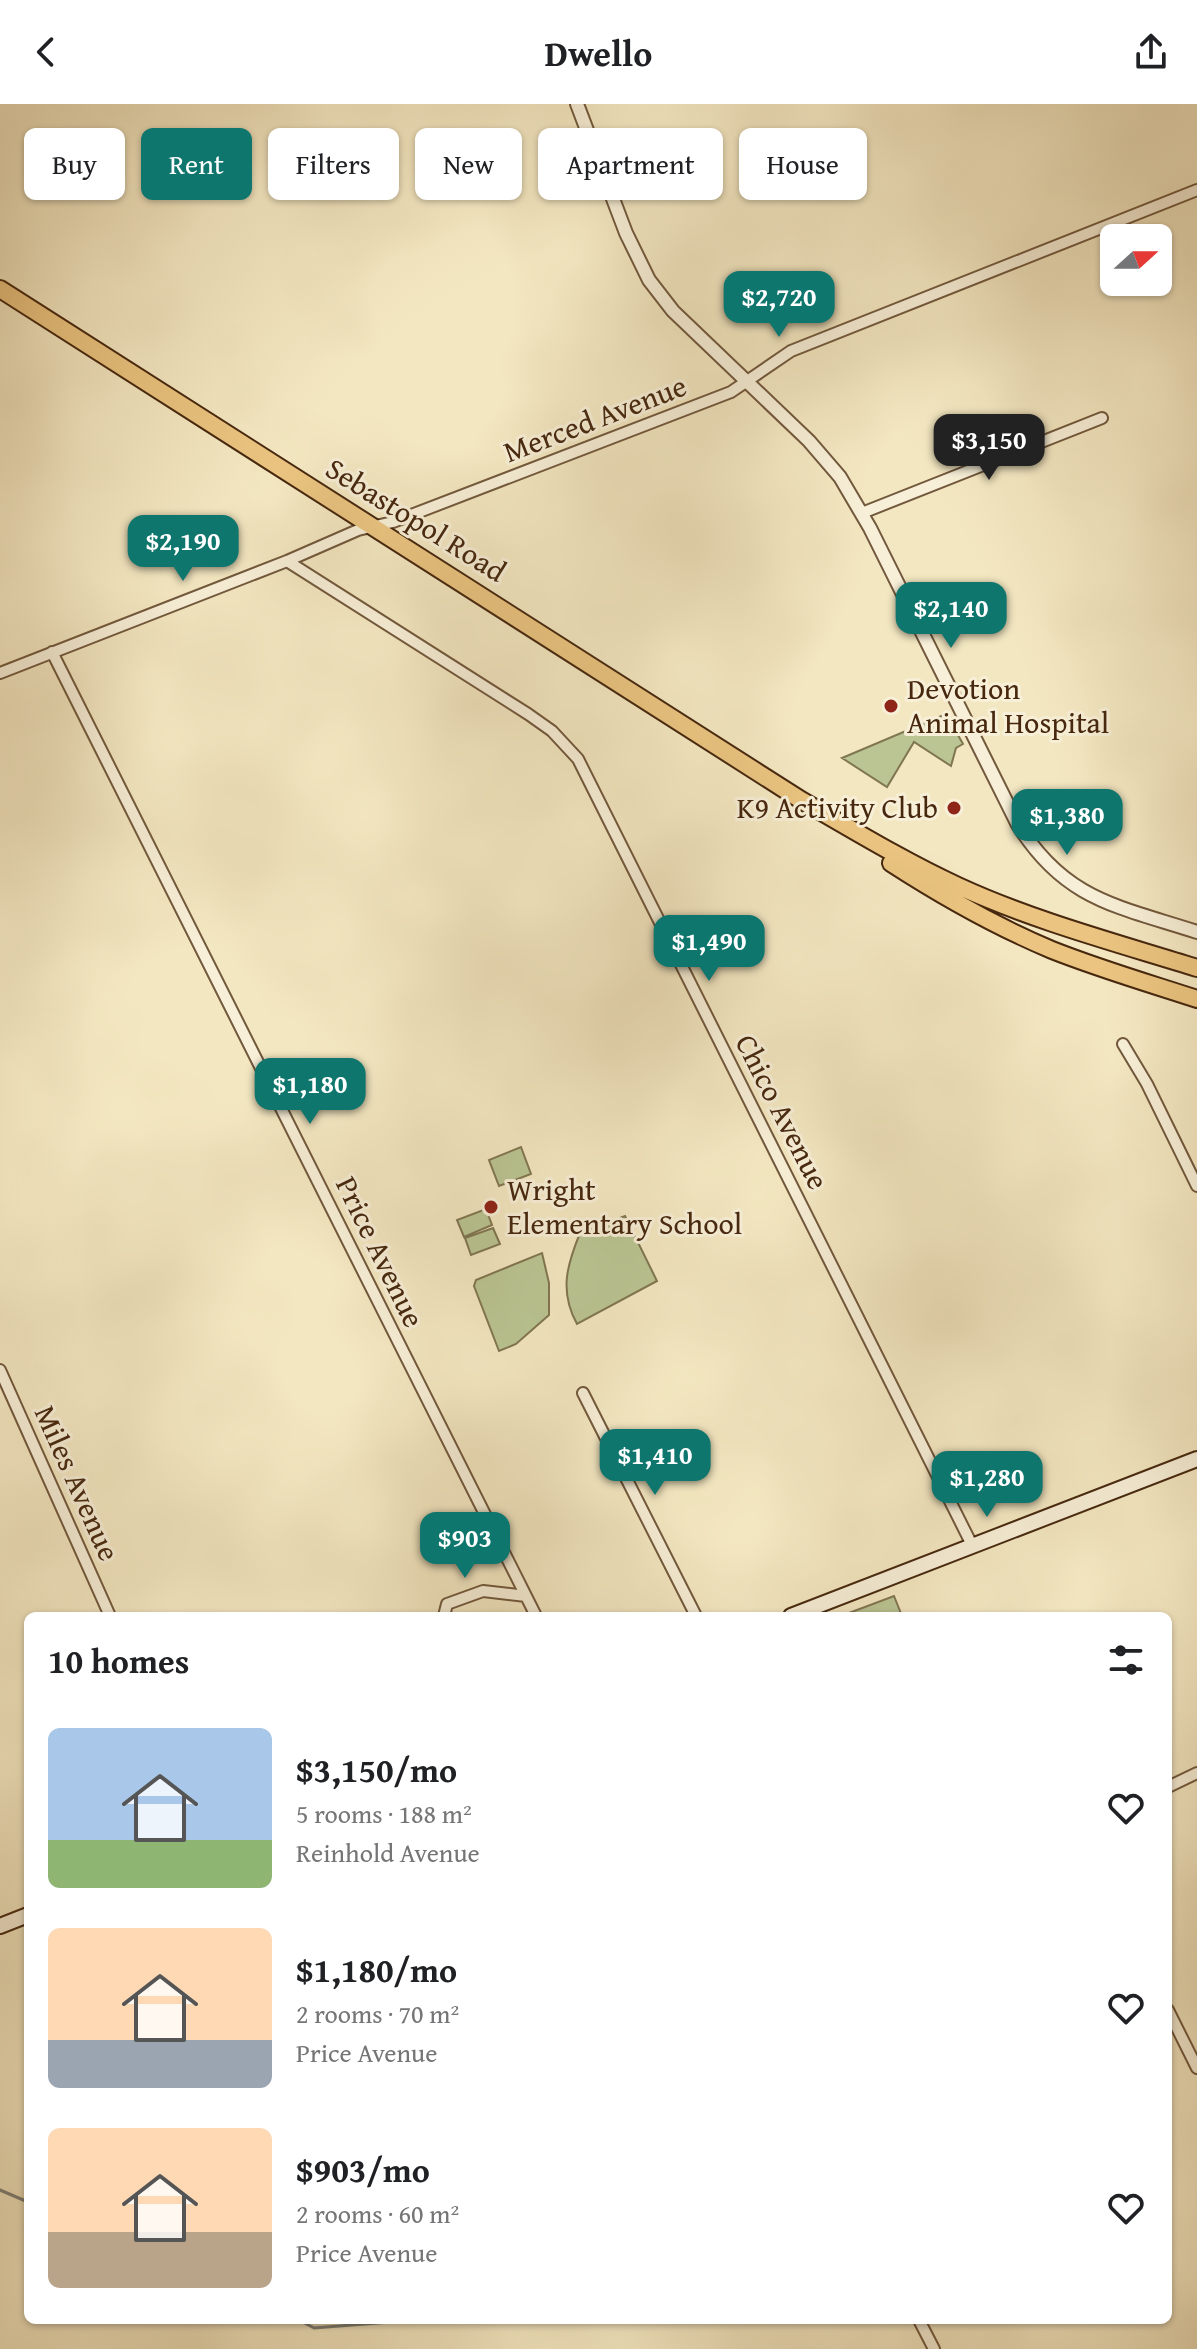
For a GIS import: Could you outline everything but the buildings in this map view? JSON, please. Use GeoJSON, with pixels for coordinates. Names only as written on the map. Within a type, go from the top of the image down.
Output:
{"type":"FeatureCollection","features":[{"type":"Feature","properties":{"kind":"main road","name":"Sebastopol Road"},"geometry":{"type":"LineString","coordinates":[[0,289],[375,526],[801,800],[901,870],[961,906],[1001,927],[1083,961],[1197,999]]}},
{"type":"Feature","properties":{"kind":"main road","name":"Sebastopol Road"},"geometry":{"type":"LineString","coordinates":[[801,800],[892,852],[970,891],[1036,917],[1197,968]]}},
{"type":"Feature","properties":{"kind":"main road"},"geometry":{"type":"LineString","coordinates":[[801,1612],[1197,1459]]}},
{"type":"Feature","properties":{"kind":"main road"},"geometry":{"type":"LineString","coordinates":[[0,1926],[24,1917]]}},
{"type":"Feature","properties":{"kind":"street"},"geometry":{"type":"LineString","coordinates":[[577,104],[626,233],[649,280],[673,311],[831,465],[862,513],[1012,813],[1036,853],[1058,874],[1087,894],[1197,932]]}},
{"type":"Feature","properties":{"kind":"street","name":"Merced Avenue"},"geometry":{"type":"LineString","coordinates":[[0,673],[287,561],[358,530],[393,522],[448,502],[731,392],[791,351],[1197,190]]}},
{"type":"Feature","properties":{"kind":"street"},"geometry":{"type":"LineString","coordinates":[[862,513],[1102,418]]}},
{"type":"Feature","properties":{"kind":"street","name":"Chico Avenue"},"geometry":{"type":"LineString","coordinates":[[287,561],[528,714],[552,731],[578,759],[972,1545]]}},
{"type":"Feature","properties":{"kind":"street","name":"Price Avenue"},"geometry":{"type":"LineString","coordinates":[[52,652],[534,1612]]}},
{"type":"Feature","properties":{"kind":"street"},"geometry":{"type":"LineString","coordinates":[[1123,1044],[1147,1084],[1197,1186]]}},
{"type":"Feature","properties":{"kind":"street","name":"Miles Avenue"},"geometry":{"type":"LineString","coordinates":[[0,1370],[108,1612]]}},
{"type":"Feature","properties":{"kind":"street"},"geometry":{"type":"LineString","coordinates":[[583,1393],[694,1612]]}},
{"type":"Feature","properties":{"kind":"street"},"geometry":{"type":"LineString","coordinates":[[445,1612],[447,1604],[483,1591],[526,1596]]}},
{"type":"Feature","properties":{"kind":"street"},"geometry":{"type":"LineString","coordinates":[[1172,1785],[1197,1773]]}},
{"type":"Feature","properties":{"kind":"street"},"geometry":{"type":"LineString","coordinates":[[1172,2017],[1195,2060]]}},
{"type":"Feature","properties":{"kind":"street"},"geometry":{"type":"LineString","coordinates":[[921,2324],[934,2349]]}},
{"type":"Feature","properties":{"kind":"green space"},"geometry":{"type":"Polygon","coordinates":[[[946,714],[963,744],[956,748],[951,766],[914,742],[887,787],[842,758],[946,714]]]}},
{"type":"Feature","properties":{"kind":"green space"},"geometry":{"type":"Polygon","coordinates":[[[521,1147],[531,1174],[499,1186],[489,1160],[521,1147]]]}},
{"type":"Feature","properties":{"kind":"green space"},"geometry":{"type":"Polygon","coordinates":[[[486,1209],[492,1225],[464,1237],[457,1220],[486,1209]]]}},
{"type":"Feature","properties":{"kind":"green space"},"geometry":{"type":"Polygon","coordinates":[[[625,1216],[657,1281],[577,1324],[568,1300],[567,1278],[580,1233],[625,1216]]]}},
{"type":"Feature","properties":{"kind":"green space"},"geometry":{"type":"Polygon","coordinates":[[[493,1228],[500,1244],[471,1255],[465,1238],[493,1228]]]}},
{"type":"Feature","properties":{"kind":"green space"},"geometry":{"type":"Polygon","coordinates":[[[542,1253],[549,1283],[549,1315],[516,1344],[499,1351],[474,1286],[476,1280],[542,1253]]]}},
{"type":"Feature","properties":{"kind":"green space"},"geometry":{"type":"Polygon","coordinates":[[[894,1596],[900,1612],[852,1612],[894,1596]]]}},
{"type":"Feature","properties":{"kind":"waterway"},"geometry":{"type":"LineString","coordinates":[[0,2190],[24,2200]]}},
{"type":"Feature","properties":{"kind":"waterway"},"geometry":{"type":"LineString","coordinates":[[306,2324],[314,2328],[365,2324]]}},
{"type":"Feature","properties":{"kind":"place","name":"Devotion Animal Hospital"},"geometry":{"type":"Point","coordinates":[891,706]}},
{"type":"Feature","properties":{"kind":"place","name":"K9 Activity Club"},"geometry":{"type":"Point","coordinates":[954,808]}},
{"type":"Feature","properties":{"kind":"place","name":"Wright Elementary School"},"geometry":{"type":"Point","coordinates":[491,1207]}}]}
